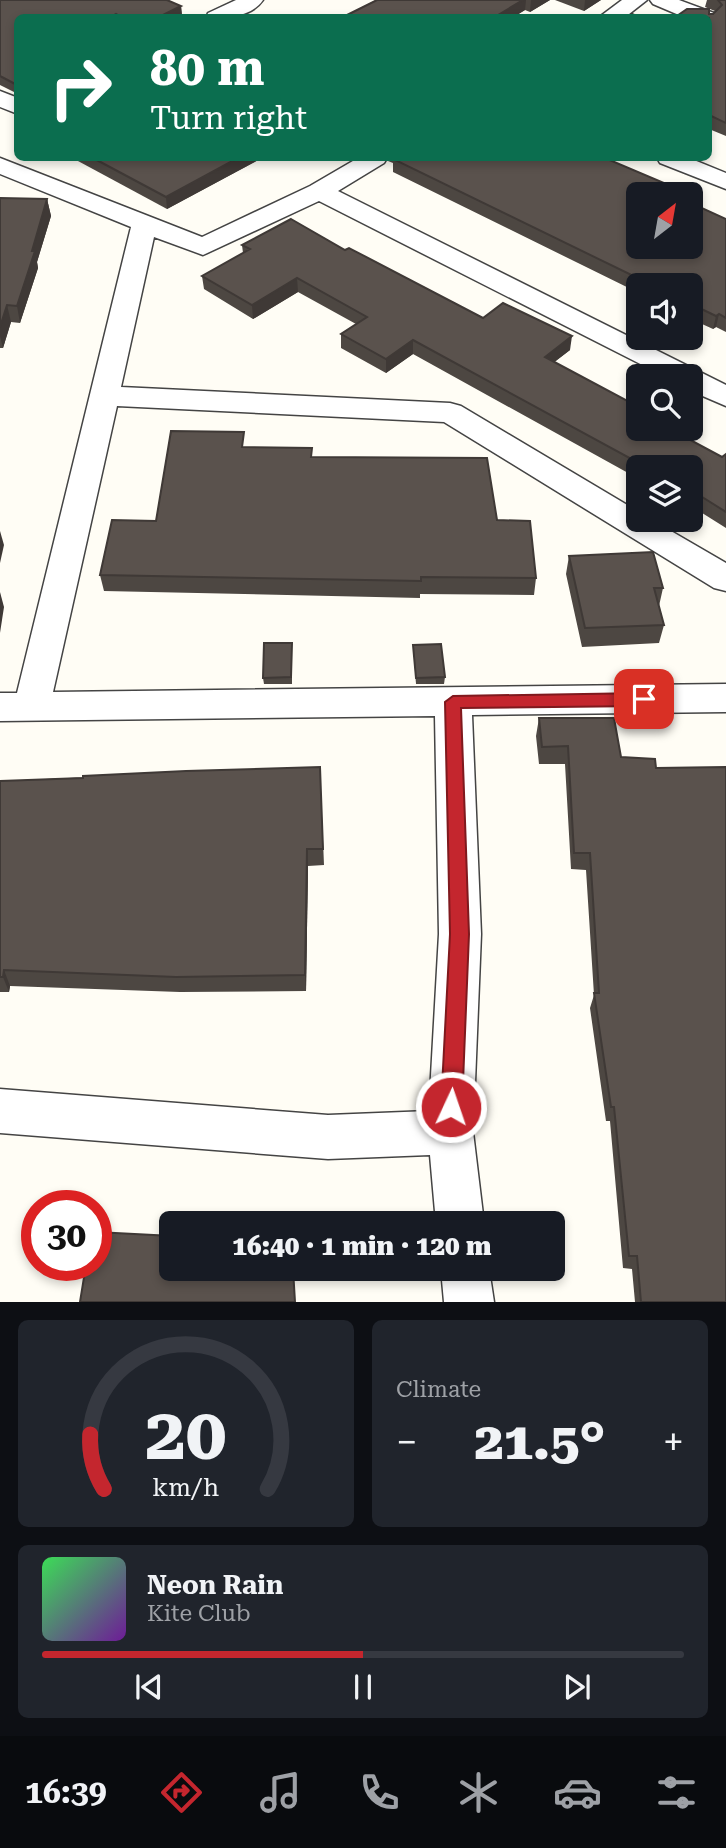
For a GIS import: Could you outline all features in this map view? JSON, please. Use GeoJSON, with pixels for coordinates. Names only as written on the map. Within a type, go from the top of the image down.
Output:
{"type":"FeatureCollection","features":[{"type":"Feature","properties":{"kind":"street"},"geometry":{"type":"LineString","coordinates":[[224,14],[253,0]]}},
{"type":"Feature","properties":{"kind":"street"},"geometry":{"type":"LineString","coordinates":[[614,14],[637,0]]}},
{"type":"Feature","properties":{"kind":"street"},"geometry":{"type":"LineString","coordinates":[[660,0],[697,14]]}},
{"type":"Feature","properties":{"kind":"street"},"geometry":{"type":"LineString","coordinates":[[0,165],[203,247],[319,191],[370,161]]}},
{"type":"Feature","properties":{"kind":"street"},"geometry":{"type":"LineString","coordinates":[[676,161],[726,182]]}},
{"type":"Feature","properties":{"kind":"street"},"geometry":{"type":"LineString","coordinates":[[319,191],[661,364]]}},
{"type":"Feature","properties":{"kind":"street"},"geometry":{"type":"LineString","coordinates":[[144,225],[104,396],[16,706],[726,698]]}},
{"type":"Feature","properties":{"kind":"street"},"geometry":{"type":"LineString","coordinates":[[703,385],[726,397]]}},
{"type":"Feature","properties":{"kind":"street"},"geometry":{"type":"LineString","coordinates":[[104,396],[450,413],[726,579]]}},
{"type":"Feature","properties":{"kind":"street"},"geometry":{"type":"LineString","coordinates":[[453,702],[460,934],[450,1132],[459,1211]]}},
{"type":"Feature","properties":{"kind":"street"},"geometry":{"type":"LineString","coordinates":[[0,1111],[328,1137],[450,1132]]}},
{"type":"Feature","properties":{"kind":"street"},"geometry":{"type":"LineString","coordinates":[[466,1281],[468,1302]]}},
{"type":"Feature","properties":{"kind":"building"},"geometry":{"type":"Polygon","coordinates":[[[0,0],[167,0],[181,6],[165,14],[14,14],[14,83],[0,76],[0,0]]]}},
{"type":"Feature","properties":{"kind":"building"},"geometry":{"type":"Polygon","coordinates":[[[377,0],[523,0],[500,14],[349,14],[377,0]]]}},
{"type":"Feature","properties":{"kind":"building"},"geometry":{"type":"Polygon","coordinates":[[[718,0],[726,0],[726,123],[712,116],[712,14],[722,5],[718,0]]]}},
{"type":"Feature","properties":{"kind":"building"},"geometry":{"type":"Polygon","coordinates":[[[687,9],[709,9],[709,14],[680,14],[687,9]]]}},
{"type":"Feature","properties":{"kind":"building"},"geometry":{"type":"Polygon","coordinates":[[[99,161],[232,161],[166,197],[99,161]]]}},
{"type":"Feature","properties":{"kind":"building"},"geometry":{"type":"Polygon","coordinates":[[[397,161],[612,161],[662,182],[626,182],[626,259],[704,259],[704,209],[726,219],[726,318],[719,314],[716,316],[703,310],[703,273],[627,273],[397,161]]]}},
{"type":"Feature","properties":{"kind":"building"},"geometry":{"type":"Polygon","coordinates":[[[0,198],[47,199],[32,251],[35,251],[17,306],[7,305],[0,327],[0,198]]]}},
{"type":"Feature","properties":{"kind":"building"},"geometry":{"type":"Polygon","coordinates":[[[291,219],[345,250],[349,248],[483,318],[503,303],[572,336],[545,357],[626,400],[626,441],[692,441],[722,457],[726,454],[726,512],[703,498],[703,455],[626,456],[413,340],[386,359],[341,334],[367,317],[297,278],[252,305],[202,276],[250,249],[242,245],[291,219]]]}},
{"type":"Feature","properties":{"kind":"building"},"geometry":{"type":"Polygon","coordinates":[[[171,431],[244,432],[242,447],[312,448],[311,457],[487,458],[497,520],[530,521],[536,578],[421,577],[421,581],[100,575],[112,520],[156,521],[171,431]]]}},
{"type":"Feature","properties":{"kind":"building"},"geometry":{"type":"Polygon","coordinates":[[[653,552],[663,588],[654,588],[664,625],[585,628],[569,556],[653,552]]]}},
{"type":"Feature","properties":{"kind":"building"},"geometry":{"type":"Polygon","coordinates":[[[264,643],[292,643],[291,677],[263,678],[264,643]]]}},
{"type":"Feature","properties":{"kind":"building"},"geometry":{"type":"Polygon","coordinates":[[[441,644],[445,677],[416,678],[413,645],[441,644]]]}},
{"type":"Feature","properties":{"kind":"building"},"geometry":{"type":"Polygon","coordinates":[[[539,718],[614,718],[621,757],[655,759],[656,768],[726,767],[726,1302],[641,1302],[637,1256],[629,1256],[614,1107],[611,1107],[594,993],[599,993],[590,853],[574,853],[568,746],[542,747],[539,718]]]}},
{"type":"Feature","properties":{"kind":"building"},"geometry":{"type":"Polygon","coordinates":[[[320,767],[323,849],[307,849],[305,975],[176,977],[4,970],[3,977],[0,977],[0,781],[320,767]]]}},
{"type":"Feature","properties":{"kind":"building"},"geometry":{"type":"Polygon","coordinates":[[[112,1233],[159,1235],[159,1281],[294,1281],[295,1302],[80,1302],[83,1281],[112,1281],[112,1233]]]}},
{"type":"Feature","properties":{"kind":"route"},"geometry":{"type":"LineString","coordinates":[[451,1107],[460,934],[453,702],[644,699]]}}]}
